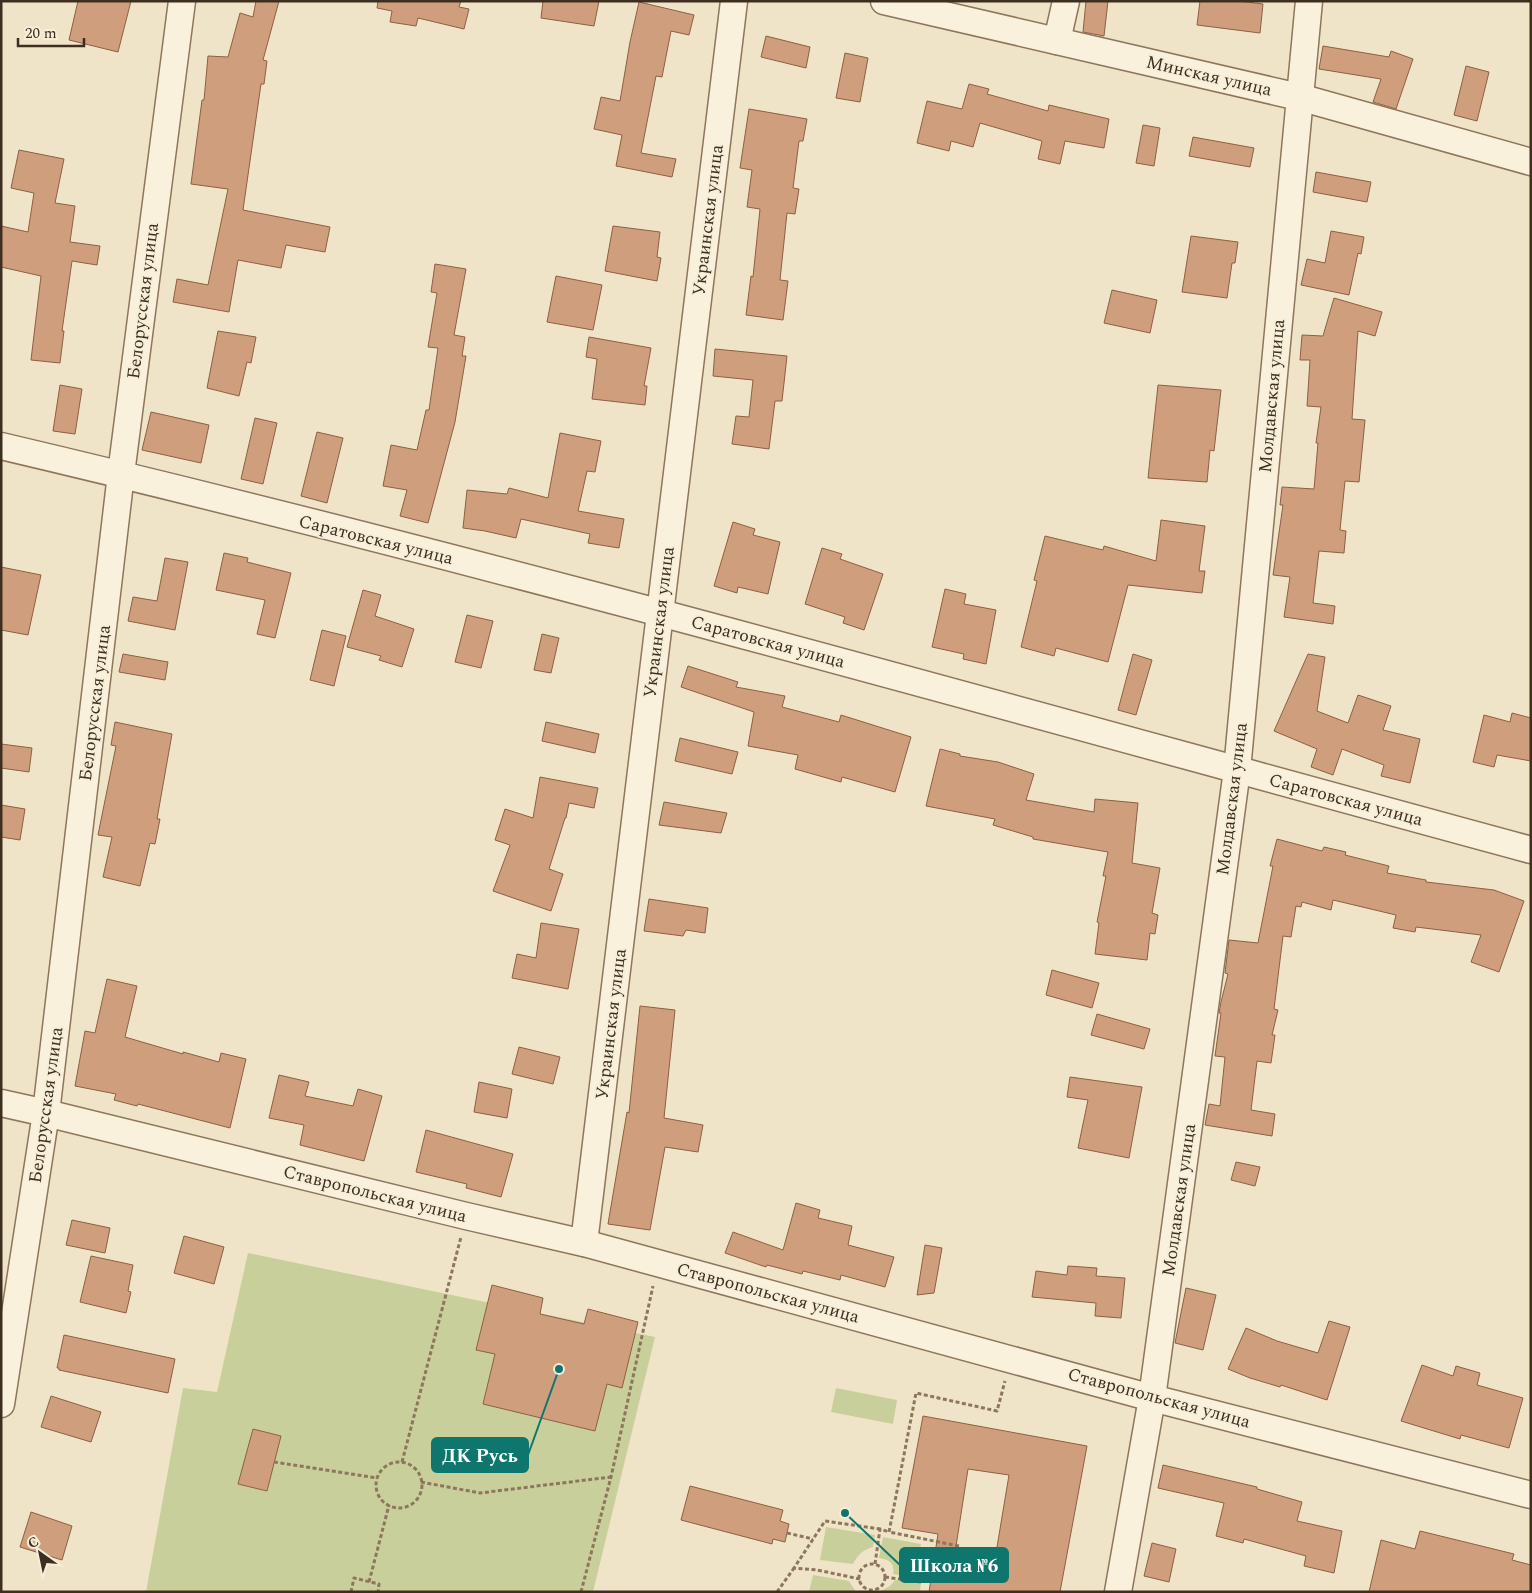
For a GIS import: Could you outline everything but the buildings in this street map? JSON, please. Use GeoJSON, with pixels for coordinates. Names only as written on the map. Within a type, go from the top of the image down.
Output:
{"type":"FeatureCollection","features":[{"type":"Feature","properties":{"kind":"street","name":"Белорусская улица"},"geometry":{"type":"LineString","coordinates":[[1,1404],[46,1113],[121,474],[182,1]]}},
{"type":"Feature","properties":{"kind":"street","name":"Украинская улица"},"geometry":{"type":"LineString","coordinates":[[584,1243],[734,1]]}},
{"type":"Feature","properties":{"kind":"street","name":"Минская улица"},"geometry":{"type":"LineString","coordinates":[[884,1],[1299,97],[1531,162]]}},
{"type":"Feature","properties":{"kind":"street"},"geometry":{"type":"LineString","coordinates":[[1057,41],[1066,1]]}},
{"type":"Feature","properties":{"kind":"street","name":"Молдавская улица"},"geometry":{"type":"LineString","coordinates":[[1118,1592],[1152,1398],[1237,770],[1309,1]]}},
{"type":"Feature","properties":{"kind":"street","name":"Саратовская улица"},"geometry":{"type":"LineString","coordinates":[[1,446],[121,474],[661,613],[1531,850]]}},
{"type":"Feature","properties":{"kind":"street","name":"Ставропольская улица"},"geometry":{"type":"LineString","coordinates":[[1,1103],[584,1243],[1152,1398],[1531,1496]]}},
{"type":"Feature","properties":{"kind":"path"},"geometry":{"type":"LineString","coordinates":[[402,1462],[466,1216]]}},
{"type":"Feature","properties":{"kind":"path"},"geometry":{"type":"LineString","coordinates":[[582,1592],[611,1477],[658,1263]]}},
{"type":"Feature","properties":{"kind":"path"},"geometry":{"type":"LineString","coordinates":[[889,1532],[916,1393],[997,1411],[1010,1359]]}},
{"type":"Feature","properties":{"kind":"path"},"geometry":{"type":"LineString","coordinates":[[274,1462],[377,1478]]}},
{"type":"Feature","properties":{"kind":"path"},"geometry":{"type":"LineString","coordinates":[[402,1462],[408,1464],[417,1471],[421,1482],[419,1496],[409,1505],[402,1507],[389,1505],[379,1497],[376,1491],[377,1478],[379,1472],[390,1464],[402,1462]]}},
{"type":"Feature","properties":{"kind":"path"},"geometry":{"type":"LineString","coordinates":[[421,1482],[480,1493],[611,1477]]}},
{"type":"Feature","properties":{"kind":"path"},"geometry":{"type":"LineString","coordinates":[[369,1582],[389,1505]]}},
{"type":"Feature","properties":{"kind":"path"},"geometry":{"type":"LineString","coordinates":[[777,1592],[825,1520],[880,1529],[960,1546]]}},
{"type":"Feature","properties":{"kind":"path"},"geometry":{"type":"LineString","coordinates":[[875,1564],[880,1529]]}},
{"type":"Feature","properties":{"kind":"path"},"geometry":{"type":"LineString","coordinates":[[787,1533],[813,1539]]}},
{"type":"Feature","properties":{"kind":"path"},"geometry":{"type":"LineString","coordinates":[[869,1564],[881,1567],[885,1577],[882,1586],[871,1591],[862,1585],[860,1579],[862,1569],[869,1564]]}},
{"type":"Feature","properties":{"kind":"path"},"geometry":{"type":"LineString","coordinates":[[794,1568],[817,1570],[860,1579]]}},
{"type":"Feature","properties":{"kind":"path"},"geometry":{"type":"LineString","coordinates":[[885,1577],[921,1582]]}},
{"type":"Feature","properties":{"kind":"path"},"geometry":{"type":"LineString","coordinates":[[351,1592],[354,1578],[379,1584],[378,1592]]}},
{"type":"Feature","properties":{"kind":"green space"},"geometry":{"type":"Polygon","coordinates":[[[248,1253],[655,1337],[593,1592],[146,1592],[183,1388],[217,1392],[248,1253]]]}},
{"type":"Feature","properties":{"kind":"green space"},"geometry":{"type":"Polygon","coordinates":[[[836,1388],[897,1400],[893,1424],[831,1412],[836,1388]]]}},
{"type":"Feature","properties":{"kind":"green space"},"geometry":{"type":"Polygon","coordinates":[[[826,1527],[875,1535],[873,1547],[861,1553],[853,1564],[820,1560],[826,1527]]]}},
{"type":"Feature","properties":{"kind":"green space"},"geometry":{"type":"Polygon","coordinates":[[[883,1537],[921,1544],[915,1578],[893,1574],[891,1563],[879,1558],[883,1537]]]}},
{"type":"Feature","properties":{"kind":"green space"},"geometry":{"type":"Polygon","coordinates":[[[813,1575],[849,1581],[856,1592],[809,1592],[813,1575]]]}},
{"type":"Feature","properties":{"kind":"green space"},"geometry":{"type":"Polygon","coordinates":[[[895,1580],[921,1583],[920,1592],[879,1592],[890,1586],[895,1580]]]}},
{"type":"Feature","properties":{"kind":"place","name":"ДК Русь"},"geometry":{"type":"Point","coordinates":[559,1369]}},
{"type":"Feature","properties":{"kind":"place","name":"Школа №6"},"geometry":{"type":"Point","coordinates":[845,1513]}}]}
